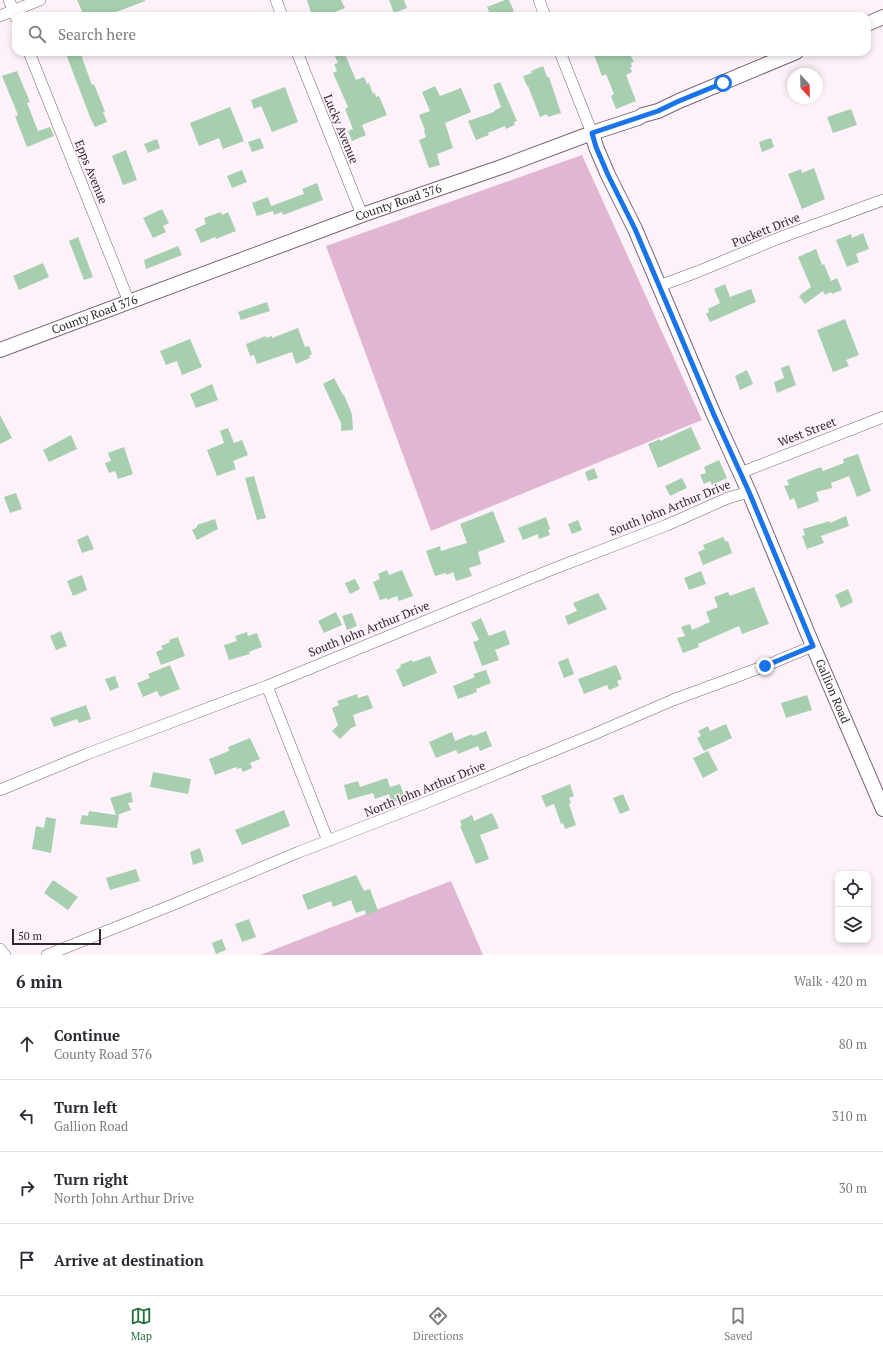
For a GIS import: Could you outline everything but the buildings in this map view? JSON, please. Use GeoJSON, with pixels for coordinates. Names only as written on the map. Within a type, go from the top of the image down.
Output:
{"type":"FeatureCollection","features":[{"type":"Feature","properties":{"kind":"street"},"geometry":{"type":"LineString","coordinates":[[9,0],[13,12]]}},
{"type":"Feature","properties":{"kind":"street"},"geometry":{"type":"LineString","coordinates":[[18,12],[40,0]]}},
{"type":"Feature","properties":{"kind":"street"},"geometry":{"type":"LineString","coordinates":[[276,0],[280,12]]}},
{"type":"Feature","properties":{"kind":"street"},"geometry":{"type":"LineString","coordinates":[[539,0],[544,12]]}},
{"type":"Feature","properties":{"kind":"street"},"geometry":{"type":"LineString","coordinates":[[0,16],[12,14]]}},
{"type":"Feature","properties":{"kind":"street"},"geometry":{"type":"LineString","coordinates":[[871,22],[883,17]]}},
{"type":"Feature","properties":{"kind":"street","name":"Epps Avenue"},"geometry":{"type":"LineString","coordinates":[[31,56],[129,302]]}},
{"type":"Feature","properties":{"kind":"street","name":"Lucky Avenue"},"geometry":{"type":"LineString","coordinates":[[299,56],[362,215]]}},
{"type":"Feature","properties":{"kind":"street"},"geometry":{"type":"LineString","coordinates":[[562,56],[592,133]]}},
{"type":"Feature","properties":{"kind":"street","name":"County Road 376"},"geometry":{"type":"LineString","coordinates":[[0,350],[362,215],[658,111],[786,56]]}},
{"type":"Feature","properties":{"kind":"street","name":"Gallion Road"},"geometry":{"type":"LineString","coordinates":[[592,133],[596,147],[608,175],[635,229],[714,415],[749,492],[883,809]]}},
{"type":"Feature","properties":{"kind":"street","name":"Puckett Drive"},"geometry":{"type":"LineString","coordinates":[[659,286],[780,238],[883,200]]}},
{"type":"Feature","properties":{"kind":"street","name":"West Street"},"geometry":{"type":"LineString","coordinates":[[740,473],[883,417]]}},
{"type":"Feature","properties":{"kind":"street","name":"South John Arthur Drive"},"geometry":{"type":"LineString","coordinates":[[0,790],[87,754],[267,686],[533,576],[666,525],[728,498],[749,492]]}},
{"type":"Feature","properties":{"kind":"street","name":"North John Arthur Drive"},"geometry":{"type":"LineString","coordinates":[[47,955],[434,799],[673,700],[765,666],[813,646]]}},
{"type":"Feature","properties":{"kind":"street"},"geometry":{"type":"LineString","coordinates":[[267,686],[328,841]]}},
{"type":"Feature","properties":{"kind":"street"},"geometry":{"type":"LineString","coordinates":[[0,949],[5,955]]}},
{"type":"Feature","properties":{"kind":"shaded area"},"geometry":{"type":"Polygon","coordinates":[[[582,155],[702,420],[431,531],[326,246],[582,155]]]}},
{"type":"Feature","properties":{"kind":"shaded area"},"geometry":{"type":"Polygon","coordinates":[[[451,881],[483,955],[260,955],[451,881]]]}},
{"type":"Feature","properties":{"kind":"route"},"geometry":{"type":"LineString","coordinates":[[723,83],[658,111],[592,133],[596,147],[608,175],[620,196],[635,229],[714,415],[749,492],[813,646],[765,666]]}}]}
